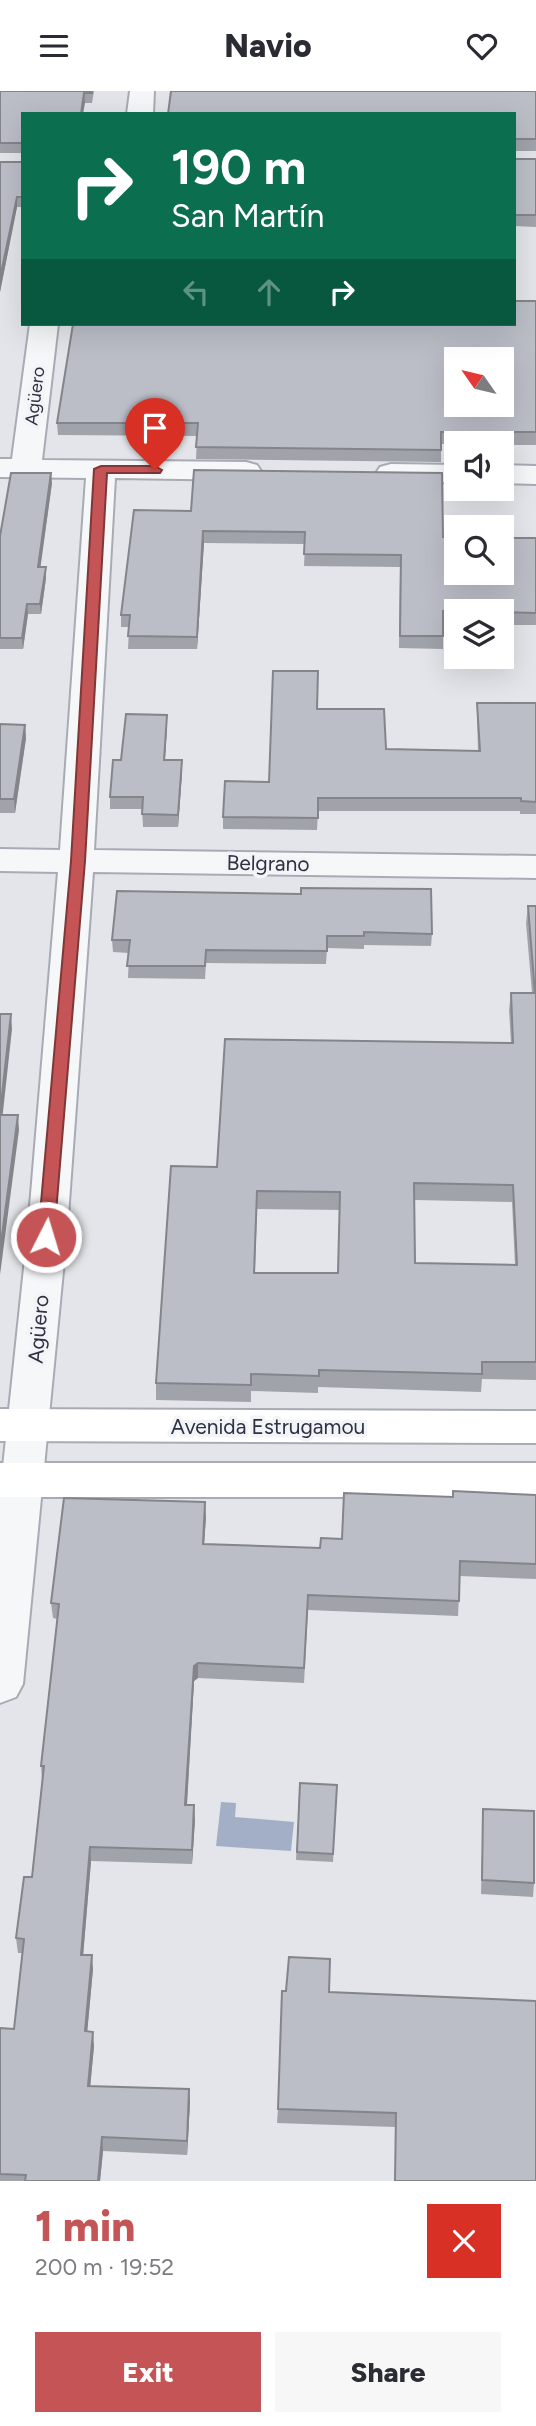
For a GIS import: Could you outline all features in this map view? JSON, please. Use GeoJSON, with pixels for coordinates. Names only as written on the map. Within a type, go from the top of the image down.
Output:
{"type":"FeatureCollection","features":[{"type":"Feature","properties":{"kind":"main road","name":"Avenida Estrugamou"},"geometry":{"type":"LineString","coordinates":[[15,1426],[536,1427]]}},
{"type":"Feature","properties":{"kind":"main road"},"geometry":{"type":"LineString","coordinates":[[13,1480],[536,1480]]}},
{"type":"Feature","properties":{"kind":"street"},"geometry":{"type":"LineString","coordinates":[[139,112],[142,91]]}},
{"type":"Feature","properties":{"kind":"street","name":"Agüero"},"geometry":{"type":"LineString","coordinates":[[13,468],[44,326]]}},
{"type":"Feature","properties":{"kind":"street"},"geometry":{"type":"LineString","coordinates":[[13,468],[279,471]]}},
{"type":"Feature","properties":{"kind":"street","name":"Agüero"},"geometry":{"type":"LineString","coordinates":[[0,1684],[15,1426],[78,861],[101,469]]}},
{"type":"Feature","properties":{"kind":"street"},"geometry":{"type":"LineString","coordinates":[[361,473],[444,474]]}},
{"type":"Feature","properties":{"kind":"street"},"geometry":{"type":"LineString","coordinates":[[514,474],[536,474]]}},
{"type":"Feature","properties":{"kind":"street","name":"Belgrano"},"geometry":{"type":"LineString","coordinates":[[0,860],[536,867]]}},
{"type":"Feature","properties":{"kind":"water"},"geometry":{"type":"Polygon","coordinates":[[[221,1802],[236,1803],[235,1817],[294,1822],[291,1851],[216,1846],[221,1802]]]}},
{"type":"Feature","properties":{"kind":"building"},"geometry":{"type":"Polygon","coordinates":[[[0,91],[92,91],[84,93],[81,112],[21,112],[21,143],[0,143],[0,91]]]}},
{"type":"Feature","properties":{"kind":"building"},"geometry":{"type":"Polygon","coordinates":[[[171,91],[536,91],[536,139],[516,139],[516,112],[168,112],[171,91]]]}},
{"type":"Feature","properties":{"kind":"building"},"geometry":{"type":"Polygon","coordinates":[[[516,159],[536,159],[536,215],[516,215],[516,159]]]}},
{"type":"Feature","properties":{"kind":"building"},"geometry":{"type":"Polygon","coordinates":[[[0,162],[21,162],[21,197],[17,197],[0,278],[0,162]]]}},
{"type":"Feature","properties":{"kind":"building"},"geometry":{"type":"Polygon","coordinates":[[[516,301],[536,301],[536,432],[444,431],[441,432],[441,450],[196,447],[198,423],[57,423],[73,326],[516,326],[516,301]]]}},
{"type":"Feature","properties":{"kind":"building"},"geometry":{"type":"Polygon","coordinates":[[[194,470],[442,473],[444,585],[514,585],[514,538],[536,538],[536,613],[514,612],[514,599],[444,599],[443,636],[400,636],[401,555],[304,554],[305,532],[203,531],[197,637],[128,636],[130,615],[121,615],[134,510],[191,511],[194,470]]]}},
{"type":"Feature","properties":{"kind":"building"},"geometry":{"type":"Polygon","coordinates":[[[11,473],[51,473],[38,567],[46,567],[40,604],[27,604],[22,638],[0,638],[0,536],[11,473]]]}},
{"type":"Feature","properties":{"kind":"building"},"geometry":{"type":"Polygon","coordinates":[[[273,671],[318,671],[317,709],[384,709],[386,749],[480,751],[477,703],[536,703],[536,802],[521,801],[521,798],[318,798],[318,818],[223,817],[225,781],[269,782],[273,671]]]}},
{"type":"Feature","properties":{"kind":"building"},"geometry":{"type":"Polygon","coordinates":[[[126,714],[167,715],[164,760],[182,760],[178,815],[142,814],[143,797],[110,797],[113,760],[121,760],[126,714]]]}},
{"type":"Feature","properties":{"kind":"building"},"geometry":{"type":"Polygon","coordinates":[[[0,724],[25,725],[14,799],[0,799],[0,724]]]}},
{"type":"Feature","properties":{"kind":"building"},"geometry":{"type":"Polygon","coordinates":[[[301,888],[431,889],[432,934],[364,932],[364,936],[327,936],[327,951],[206,950],[205,966],[127,966],[130,940],[112,940],[117,891],[301,894],[301,888]]]}},
{"type":"Feature","properties":{"kind":"building"},"geometry":{"type":"Polygon","coordinates":[[[528,906],[536,906],[536,1362],[482,1362],[482,1374],[319,1370],[319,1376],[251,1374],[251,1385],[156,1383],[171,1166],[217,1167],[225,1039],[513,1043],[511,993],[535,993],[528,906]],[[414,1183],[415,1263],[517,1265],[513,1185],[414,1183]],[[257,1191],[254,1273],[338,1273],[340,1192],[257,1191]]]}},
{"type":"Feature","properties":{"kind":"building"},"geometry":{"type":"Polygon","coordinates":[[[0,1014],[11,1014],[0,1113],[0,1014]]]}},
{"type":"Feature","properties":{"kind":"building"},"geometry":{"type":"Polygon","coordinates":[[[0,1115],[18,1115],[0,1250],[0,1115]]]}},
{"type":"Feature","properties":{"kind":"building"},"geometry":{"type":"Polygon","coordinates":[[[453,1491],[536,1495],[536,1564],[460,1561],[459,1601],[308,1595],[304,1668],[198,1663],[194,1666],[185,1805],[194,1805],[192,1850],[90,1847],[81,1955],[92,1955],[85,2031],[93,2032],[88,2086],[189,2089],[187,2141],[102,2137],[98,2181],[25,2181],[26,2175],[0,2174],[0,2028],[14,2029],[24,1939],[16,1938],[24,1877],[32,1877],[59,1604],[51,1603],[64,1498],[205,1502],[203,1544],[320,1548],[321,1538],[342,1539],[344,1493],[453,1497],[453,1491]]]}},
{"type":"Feature","properties":{"kind":"building"},"geometry":{"type":"Polygon","coordinates":[[[300,1783],[337,1785],[333,1854],[297,1852],[300,1783]]]}},
{"type":"Feature","properties":{"kind":"building"},"geometry":{"type":"Polygon","coordinates":[[[483,1809],[534,1811],[534,1883],[482,1880],[483,1809]]]}},
{"type":"Feature","properties":{"kind":"building"},"geometry":{"type":"Polygon","coordinates":[[[289,1957],[330,1959],[329,1992],[536,2001],[536,2181],[395,2181],[396,2113],[278,2109],[282,1991],[286,1991],[289,1957]]]}},
{"type":"Feature","properties":{"kind":"route"},"geometry":{"type":"LineString","coordinates":[[46,1237],[78,861],[101,469],[155,470]]}}]}
